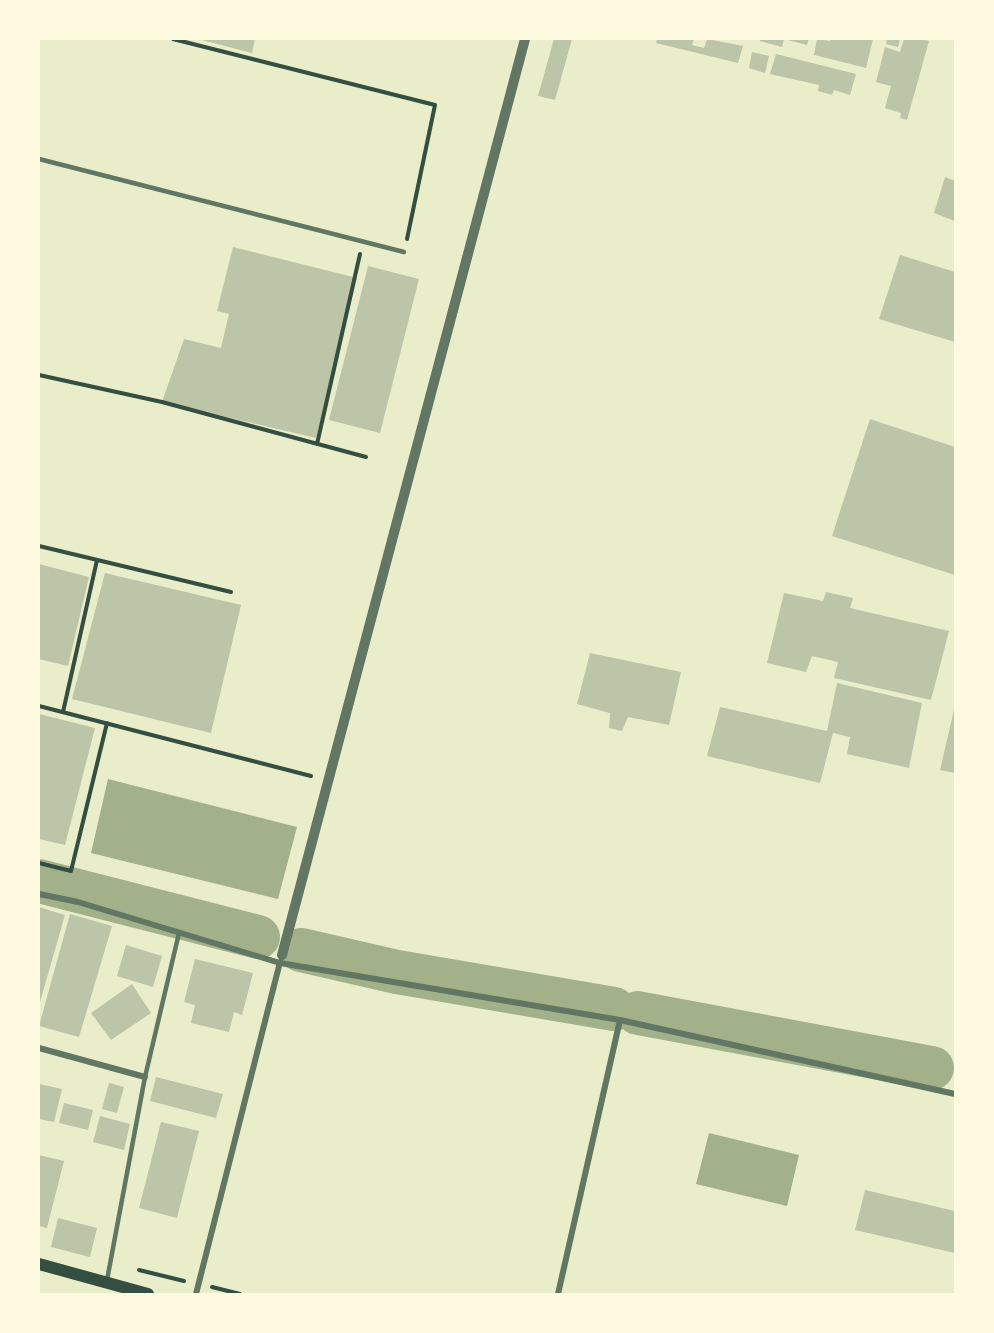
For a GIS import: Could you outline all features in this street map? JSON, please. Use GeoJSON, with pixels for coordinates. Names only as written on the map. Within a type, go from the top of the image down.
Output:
{"type":"FeatureCollection","features":[{"type":"Feature","properties":{"kind":"main road"},"geometry":{"type":"LineString","coordinates":[[39,1264],[107,1283],[126,1291],[148,1294]]}},
{"type":"Feature","properties":{"kind":"street"},"geometry":{"type":"LineString","coordinates":[[196,1294],[281,959],[525,39]]}},
{"type":"Feature","properties":{"kind":"street"},"geometry":{"type":"LineString","coordinates":[[39,894],[78,902],[179,933],[281,959],[620,1020],[955,1094]]}},
{"type":"Feature","properties":{"kind":"street"},"geometry":{"type":"LineString","coordinates":[[558,1294],[620,1020]]}},
{"type":"Feature","properties":{"kind":"street"},"geometry":{"type":"LineString","coordinates":[[39,1048],[145,1077]]}},
{"type":"Feature","properties":{"kind":"lane"},"geometry":{"type":"LineString","coordinates":[[39,159],[404,252]]}},
{"type":"Feature","properties":{"kind":"lane"},"geometry":{"type":"LineString","coordinates":[[107,1283],[145,1077],[179,933]]}},
{"type":"Feature","properties":{"kind":"path"},"geometry":{"type":"LineString","coordinates":[[173,39],[435,105],[404,252]]}},
{"type":"Feature","properties":{"kind":"path"},"geometry":{"type":"LineString","coordinates":[[317,444],[363,242]]}},
{"type":"Feature","properties":{"kind":"path"},"geometry":{"type":"LineString","coordinates":[[39,375],[162,402],[366,457]]}},
{"type":"Feature","properties":{"kind":"path"},"geometry":{"type":"LineString","coordinates":[[39,546],[231,592]]}},
{"type":"Feature","properties":{"kind":"path"},"geometry":{"type":"LineString","coordinates":[[63,712],[98,560]]}},
{"type":"Feature","properties":{"kind":"path"},"geometry":{"type":"LineString","coordinates":[[39,706],[328,780]]}},
{"type":"Feature","properties":{"kind":"path"},"geometry":{"type":"LineString","coordinates":[[39,863],[71,871],[107,723]]}},
{"type":"Feature","properties":{"kind":"shaded area"},"geometry":{"type":"Polygon","coordinates":[[[108,779],[297,827],[278,899],[91,853],[108,779]]]}},
{"type":"Feature","properties":{"kind":"shaded area"},"geometry":{"type":"Polygon","coordinates":[[[709,1133],[799,1155],[787,1206],[696,1184],[709,1133]]]}},
{"type":"Feature","properties":{"kind":"building"},"geometry":{"type":"Polygon","coordinates":[[[198,39],[255,39],[252,53],[198,39]]]}},
{"type":"Feature","properties":{"kind":"building"},"geometry":{"type":"Polygon","coordinates":[[[554,39],[572,39],[555,100],[538,96],[554,39]]]}},
{"type":"Feature","properties":{"kind":"building"},"geometry":{"type":"Polygon","coordinates":[[[657,39],[694,39],[692,45],[704,48],[707,39],[743,46],[738,63],[656,43],[657,39]]]}},
{"type":"Feature","properties":{"kind":"building"},"geometry":{"type":"Polygon","coordinates":[[[760,39],[784,39],[782,47],[760,41],[760,39]]]}},
{"type":"Feature","properties":{"kind":"building"},"geometry":{"type":"Polygon","coordinates":[[[784,39],[809,39],[807,45],[784,39]]]}},
{"type":"Feature","properties":{"kind":"building"},"geometry":{"type":"Polygon","coordinates":[[[817,39],[830,41],[831,39],[873,39],[866,68],[814,55],[817,39]]]}},
{"type":"Feature","properties":{"kind":"building"},"geometry":{"type":"Polygon","coordinates":[[[887,39],[900,39],[898,47],[886,44],[887,39]]]}},
{"type":"Feature","properties":{"kind":"building"},"geometry":{"type":"Polygon","coordinates":[[[904,39],[929,41],[907,120],[900,118],[901,113],[885,108],[891,86],[876,82],[885,47],[900,52],[904,39]]]}},
{"type":"Feature","properties":{"kind":"building"},"geometry":{"type":"Polygon","coordinates":[[[752,52],[769,56],[765,73],[749,68],[752,52]]]}},
{"type":"Feature","properties":{"kind":"building"},"geometry":{"type":"Polygon","coordinates":[[[776,54],[856,74],[850,95],[834,90],[832,95],[818,91],[819,85],[770,74],[776,54]]]}},
{"type":"Feature","properties":{"kind":"building"},"geometry":{"type":"Polygon","coordinates":[[[945,177],[955,181],[955,221],[934,213],[945,177]]]}},
{"type":"Feature","properties":{"kind":"building"},"geometry":{"type":"Polygon","coordinates":[[[233,247],[357,278],[316,438],[162,402],[184,339],[221,348],[229,314],[217,311],[233,247]]]}},
{"type":"Feature","properties":{"kind":"building"},"geometry":{"type":"Polygon","coordinates":[[[900,255],[955,272],[955,342],[879,319],[900,255]]]}},
{"type":"Feature","properties":{"kind":"building"},"geometry":{"type":"Polygon","coordinates":[[[368,266],[419,279],[380,433],[329,420],[368,266]]]}},
{"type":"Feature","properties":{"kind":"building"},"geometry":{"type":"Polygon","coordinates":[[[870,419],[955,447],[955,575],[832,536],[870,419]]]}},
{"type":"Feature","properties":{"kind":"building"},"geometry":{"type":"Polygon","coordinates":[[[39,564],[89,577],[68,666],[39,659],[39,564]]]}},
{"type":"Feature","properties":{"kind":"building"},"geometry":{"type":"Polygon","coordinates":[[[105,573],[241,605],[211,733],[72,699],[105,573]]]}},
{"type":"Feature","properties":{"kind":"building"},"geometry":{"type":"Polygon","coordinates":[[[826,592],[853,598],[850,608],[949,631],[931,700],[834,678],[838,662],[812,656],[806,672],[767,663],[784,593],[823,601],[826,592]]]}},
{"type":"Feature","properties":{"kind":"building"},"geometry":{"type":"Polygon","coordinates":[[[590,653],[681,672],[669,725],[628,717],[622,731],[609,728],[610,713],[577,704],[590,653]]]}},
{"type":"Feature","properties":{"kind":"building"},"geometry":{"type":"Polygon","coordinates":[[[837,683],[922,703],[909,768],[847,754],[850,737],[833,733],[820,783],[707,756],[720,707],[827,731],[837,683]]]}},
{"type":"Feature","properties":{"kind":"building"},"geometry":{"type":"Polygon","coordinates":[[[955,711],[955,773],[940,770],[955,711]]]}},
{"type":"Feature","properties":{"kind":"building"},"geometry":{"type":"Polygon","coordinates":[[[39,714],[95,728],[65,845],[39,839],[39,714]]]}},
{"type":"Feature","properties":{"kind":"building"},"geometry":{"type":"Polygon","coordinates":[[[39,907],[65,915],[40,1002],[39,1002],[39,907]]]}},
{"type":"Feature","properties":{"kind":"building"},"geometry":{"type":"Polygon","coordinates":[[[70,914],[112,926],[79,1037],[39,1026],[70,914]]]}},
{"type":"Feature","properties":{"kind":"building"},"geometry":{"type":"Polygon","coordinates":[[[126,945],[162,956],[153,987],[117,976],[126,945]]]}},
{"type":"Feature","properties":{"kind":"building"},"geometry":{"type":"Polygon","coordinates":[[[195,959],[253,973],[242,1015],[234,1012],[229,1032],[191,1023],[195,1005],[184,1002],[195,959]]]}},
{"type":"Feature","properties":{"kind":"building"},"geometry":{"type":"Polygon","coordinates":[[[132,984],[151,1013],[111,1040],[91,1013],[132,984]]]}},
{"type":"Feature","properties":{"kind":"building"},"geometry":{"type":"Polygon","coordinates":[[[156,1077],[223,1094],[216,1118],[150,1101],[156,1077]]]}},
{"type":"Feature","properties":{"kind":"building"},"geometry":{"type":"Polygon","coordinates":[[[109,1083],[124,1087],[117,1113],[102,1109],[109,1083]]]}},
{"type":"Feature","properties":{"kind":"building"},"geometry":{"type":"Polygon","coordinates":[[[39,1084],[62,1089],[54,1122],[39,1119],[39,1084]]]}},
{"type":"Feature","properties":{"kind":"building"},"geometry":{"type":"Polygon","coordinates":[[[64,1103],[93,1110],[88,1130],[59,1123],[64,1103]]]}},
{"type":"Feature","properties":{"kind":"building"},"geometry":{"type":"Polygon","coordinates":[[[100,1116],[130,1124],[124,1150],[93,1142],[100,1116]]]}},
{"type":"Feature","properties":{"kind":"building"},"geometry":{"type":"Polygon","coordinates":[[[161,1122],[199,1131],[177,1218],[139,1208],[161,1122]]]}},
{"type":"Feature","properties":{"kind":"building"},"geometry":{"type":"Polygon","coordinates":[[[39,1155],[64,1161],[47,1228],[39,1226],[39,1155]]]}},
{"type":"Feature","properties":{"kind":"building"},"geometry":{"type":"Polygon","coordinates":[[[865,1190],[955,1211],[955,1253],[855,1230],[865,1190]]]}},
{"type":"Feature","properties":{"kind":"building"},"geometry":{"type":"Polygon","coordinates":[[[58,1218],[97,1228],[90,1257],[51,1247],[58,1218]]]}},
{"type":"Feature","properties":{"kind":"waterway"},"geometry":{"type":"LineString","coordinates":[[39,881],[258,937]]}},
{"type":"Feature","properties":{"kind":"waterway"},"geometry":{"type":"LineString","coordinates":[[301,950],[397,972],[614,1009]]}},
{"type":"Feature","properties":{"kind":"waterway"},"geometry":{"type":"LineString","coordinates":[[638,1013],[932,1068]]}}]}
